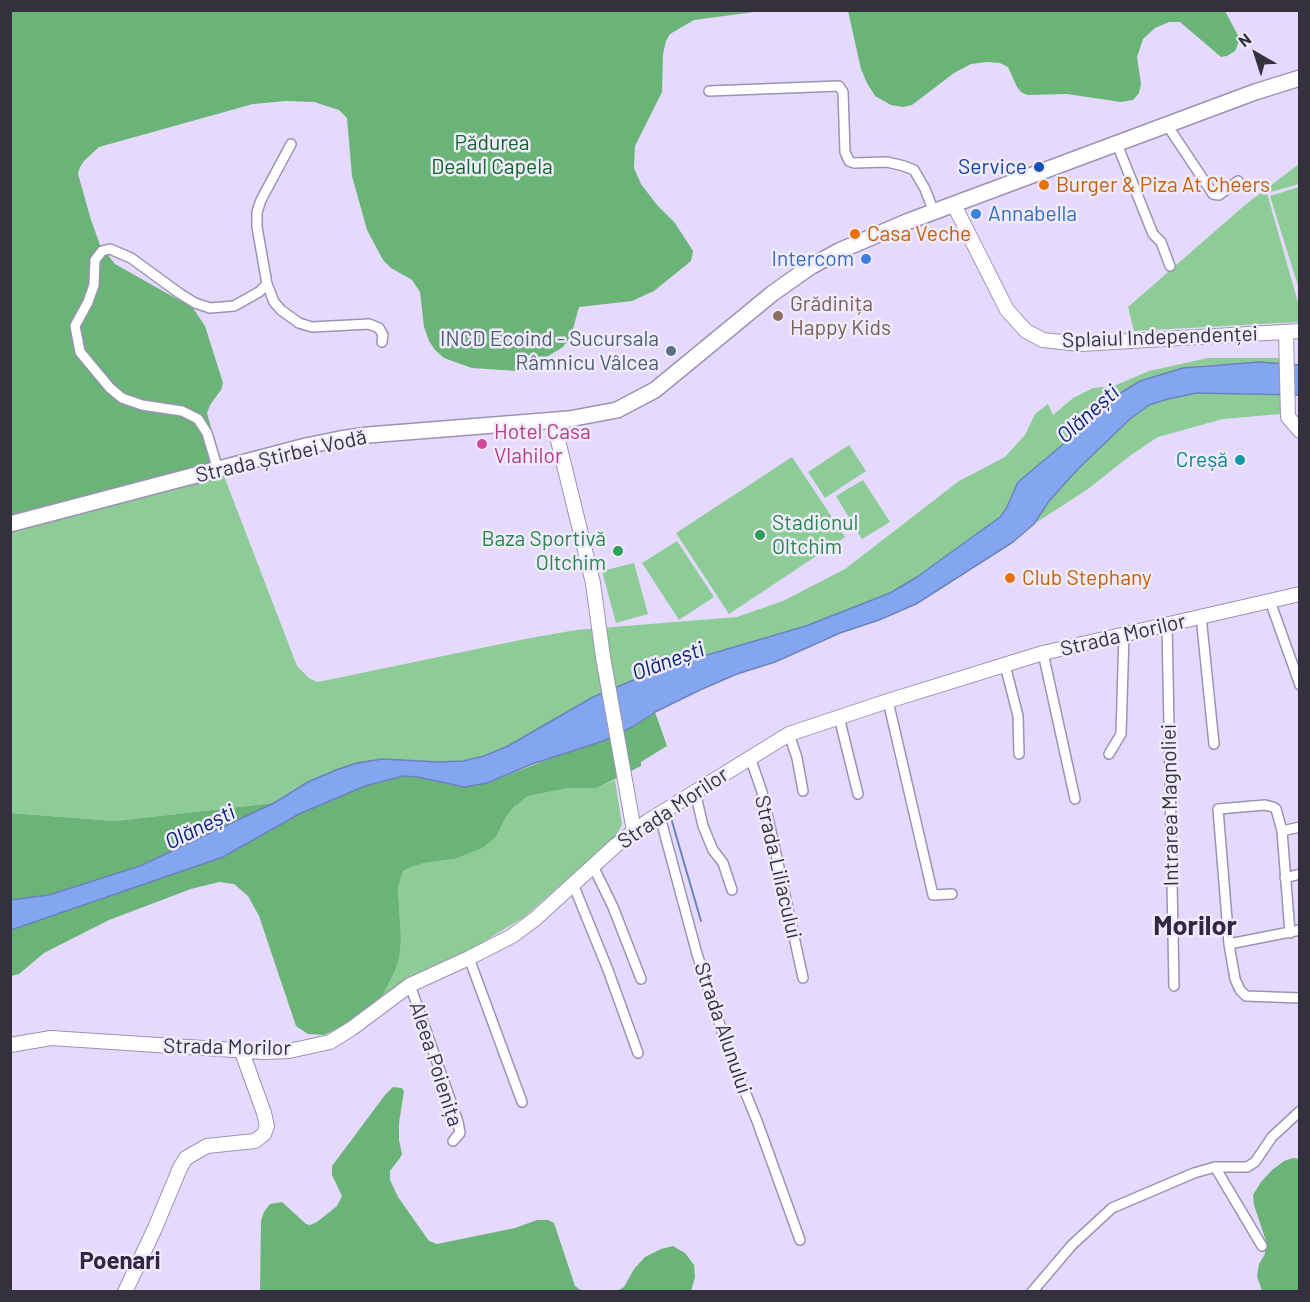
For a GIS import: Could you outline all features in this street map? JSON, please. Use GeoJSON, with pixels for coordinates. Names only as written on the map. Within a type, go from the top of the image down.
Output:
{"type":"FeatureCollection","features":[{"type":"Feature","properties":{"kind":"main road","name":"Strada Știrbei Vodă"},"geometry":{"type":"LineString","coordinates":[[10,524],[314,444],[368,435],[553,420],[602,415],[617,411],[645,397],[667,382],[773,293],[810,267],[882,231],[1255,92],[1299,78]]}},
{"type":"Feature","properties":{"kind":"street"},"geometry":{"type":"LineString","coordinates":[[709,91],[839,86],[843,92],[845,152],[849,161],[854,163],[888,162],[914,170],[926,189],[934,212]]}},
{"type":"Feature","properties":{"kind":"street"},"geometry":{"type":"LineString","coordinates":[[1167,125],[1213,194],[1219,195],[1238,181]]}},
{"type":"Feature","properties":{"kind":"street"},"geometry":{"type":"LineString","coordinates":[[291,144],[257,212],[257,227],[267,284],[274,302],[299,323],[312,327],[369,324],[379,328],[383,335],[382,342]]}},
{"type":"Feature","properties":{"kind":"street"},"geometry":{"type":"LineString","coordinates":[[1118,144],[1153,234],[1161,242],[1170,266]]}},
{"type":"Feature","properties":{"kind":"street","name":"Splaiul Independenței"},"geometry":{"type":"LineString","coordinates":[[954,205],[1006,310],[1026,331],[1043,340],[1080,344],[1291,336]]}},
{"type":"Feature","properties":{"kind":"street"},"geometry":{"type":"LineString","coordinates":[[218,470],[207,433],[198,419],[182,411],[142,405],[122,398],[110,388],[80,352],[75,326],[94,285],[95,260],[98,255],[110,249],[131,258],[195,303],[210,308],[234,306],[259,292],[267,284]]}},
{"type":"Feature","properties":{"kind":"street"},"geometry":{"type":"LineString","coordinates":[[1291,336],[1288,417],[1299,431]]}},
{"type":"Feature","properties":{"kind":"street"},"geometry":{"type":"LineString","coordinates":[[553,420],[593,583],[603,657],[634,831]]}},
{"type":"Feature","properties":{"kind":"street","name":"Strada Morilor"},"geometry":{"type":"LineString","coordinates":[[10,1045],[51,1038],[242,1052],[289,1051],[330,1042],[410,985],[469,958],[519,930],[634,831],[659,813],[789,734],[1044,653],[1299,594]]}},
{"type":"Feature","properties":{"kind":"street"},"geometry":{"type":"LineString","coordinates":[[1270,600],[1299,685]]}},
{"type":"Feature","properties":{"kind":"street"},"geometry":{"type":"LineString","coordinates":[[1201,616],[1214,744]]}},
{"type":"Feature","properties":{"kind":"street","name":"Intrarea Magnoliei"},"geometry":{"type":"LineString","coordinates":[[1167,624],[1174,986]]}},
{"type":"Feature","properties":{"kind":"street"},"geometry":{"type":"LineString","coordinates":[[1109,754],[1121,734],[1124,634]]}},
{"type":"Feature","properties":{"kind":"street"},"geometry":{"type":"LineString","coordinates":[[1044,653],[1076,799]]}},
{"type":"Feature","properties":{"kind":"street"},"geometry":{"type":"LineString","coordinates":[[1005,664],[1018,716],[1019,754]]}},
{"type":"Feature","properties":{"kind":"street"},"geometry":{"type":"LineString","coordinates":[[888,701],[933,895],[952,894]]}},
{"type":"Feature","properties":{"kind":"street"},"geometry":{"type":"LineString","coordinates":[[839,717],[858,794]]}},
{"type":"Feature","properties":{"kind":"street"},"geometry":{"type":"LineString","coordinates":[[789,734],[803,791]]}},
{"type":"Feature","properties":{"kind":"street","name":"Strada Liliacului"},"geometry":{"type":"LineString","coordinates":[[750,757],[762,792],[803,978]]}},
{"type":"Feature","properties":{"kind":"street"},"geometry":{"type":"LineString","coordinates":[[695,791],[703,826],[710,844],[723,863],[732,890]]}},
{"type":"Feature","properties":{"kind":"street"},"geometry":{"type":"LineString","coordinates":[[1229,944],[1294,932],[1285,878],[1282,831],[1278,814],[1273,807],[1265,805],[1218,809],[1229,944],[1235,979],[1246,996],[1299,998]]}},
{"type":"Feature","properties":{"kind":"street","name":"Strada Alunului"},"geometry":{"type":"LineString","coordinates":[[659,813],[697,954],[728,1050],[757,1121],[800,1240]]}},
{"type":"Feature","properties":{"kind":"street"},"geometry":{"type":"LineString","coordinates":[[1282,831],[1299,826]]}},
{"type":"Feature","properties":{"kind":"street"},"geometry":{"type":"LineString","coordinates":[[593,866],[613,907],[641,979]]}},
{"type":"Feature","properties":{"kind":"street"},"geometry":{"type":"LineString","coordinates":[[1285,878],[1299,874]]}},
{"type":"Feature","properties":{"kind":"street"},"geometry":{"type":"LineString","coordinates":[[573,884],[608,969],[638,1053]]}},
{"type":"Feature","properties":{"kind":"street"},"geometry":{"type":"LineString","coordinates":[[469,958],[522,1102]]}},
{"type":"Feature","properties":{"kind":"street","name":"Aleea Poienița"},"geometry":{"type":"LineString","coordinates":[[410,985],[458,1122],[460,1133],[453,1141]]}},
{"type":"Feature","properties":{"kind":"street"},"geometry":{"type":"LineString","coordinates":[[125,1292],[186,1158],[207,1146],[255,1141],[264,1134],[267,1126],[264,1113],[242,1052]]}},
{"type":"Feature","properties":{"kind":"street"},"geometry":{"type":"LineString","coordinates":[[1032,1292],[1072,1245],[1112,1208],[1123,1201],[1194,1173],[1215,1167],[1247,1167],[1255,1162],[1272,1137],[1299,1111]]}},
{"type":"Feature","properties":{"kind":"street"},"geometry":{"type":"LineString","coordinates":[[1215,1167],[1262,1246]]}},
{"type":"Feature","properties":{"kind":"green space","name":"Pădurea Dealul Capela"},"geometry":{"type":"Polygon","coordinates":[[[11,11],[762,11],[694,20],[670,34],[663,54],[662,92],[635,146],[634,168],[641,184],[675,223],[693,251],[691,261],[654,291],[632,301],[579,307],[571,336],[563,347],[535,364],[517,371],[472,368],[444,358],[435,350],[424,327],[420,292],[412,280],[391,268],[383,260],[367,230],[352,176],[347,118],[339,110],[314,102],[286,101],[253,104],[99,147],[84,161],[78,174],[100,245],[115,264],[193,308],[205,326],[223,383],[207,413],[224,476],[11,532],[11,11]]]}},
{"type":"Feature","properties":{"kind":"green space"},"geometry":{"type":"Polygon","coordinates":[[[848,11],[1225,11],[1240,39],[1235,51],[1221,57],[1180,22],[1169,22],[1155,28],[1143,39],[1137,57],[1141,84],[1139,93],[1133,100],[1121,102],[1067,94],[1027,95],[1017,87],[1008,67],[1000,63],[987,62],[971,64],[954,73],[912,105],[903,107],[891,105],[875,96],[867,83],[861,69],[848,11]]]}},
{"type":"Feature","properties":{"kind":"green space"},"geometry":{"type":"Polygon","coordinates":[[[1299,164],[1299,184],[1267,193],[1299,306],[1299,322],[1134,331],[1128,307],[1245,205],[1299,164]]]}},
{"type":"Feature","properties":{"kind":"green space"},"geometry":{"type":"Polygon","coordinates":[[[1300,187],[1299,289],[1270,196],[1300,187]]]}},
{"type":"Feature","properties":{"kind":"green space"},"geometry":{"type":"Polygon","coordinates":[[[1208,358],[1280,358],[1280,363],[1183,368],[1140,381],[1114,397],[1013,491],[1006,509],[992,524],[917,577],[890,593],[806,626],[676,664],[636,679],[593,697],[508,746],[484,756],[463,761],[357,763],[308,782],[274,803],[115,821],[11,813],[11,532],[224,476],[297,666],[310,679],[318,682],[576,630],[737,617],[783,601],[845,569],[959,481],[1005,457],[1025,435],[1035,414],[1048,404],[1053,415],[1073,398],[1093,388],[1114,386],[1149,371],[1208,358]]]}},
{"type":"Feature","properties":{"kind":"green space"},"geometry":{"type":"Polygon","coordinates":[[[1197,393],[1280,394],[1280,414],[1223,419],[1158,437],[1088,489],[1034,524],[1049,501],[1078,469],[1130,419],[1149,405],[1197,393]]]}},
{"type":"Feature","properties":{"kind":"green space"},"geometry":{"type":"Polygon","coordinates":[[[849,445],[866,471],[825,498],[808,472],[849,445]]]}},
{"type":"Feature","properties":{"kind":"green space","name":"Stadionul Oltchim"},"geometry":{"type":"Polygon","coordinates":[[[792,457],[845,537],[729,614],[676,533],[792,457]]]}},
{"type":"Feature","properties":{"kind":"green space"},"geometry":{"type":"Polygon","coordinates":[[[863,480],[890,522],[862,539],[836,496],[863,480]]]}},
{"type":"Feature","properties":{"kind":"green space"},"geometry":{"type":"Polygon","coordinates":[[[677,541],[714,597],[679,620],[642,563],[677,541]]]}},
{"type":"Feature","properties":{"kind":"green space"},"geometry":{"type":"Polygon","coordinates":[[[634,563],[648,614],[616,623],[602,571],[634,563]]]}},
{"type":"Feature","properties":{"kind":"green space"},"geometry":{"type":"Polygon","coordinates":[[[655,712],[667,746],[641,762],[641,766],[597,788],[569,788],[528,796],[506,817],[496,837],[482,848],[454,859],[424,863],[403,871],[398,888],[401,938],[399,958],[394,973],[383,995],[347,1024],[324,1035],[308,1034],[296,1026],[259,916],[248,896],[234,884],[219,882],[191,889],[109,920],[44,953],[19,974],[11,976],[10,930],[223,857],[299,814],[365,786],[403,776],[464,787],[487,783],[634,726],[655,712]]]}},
{"type":"Feature","properties":{"kind":"green space"},"geometry":{"type":"Polygon","coordinates":[[[615,780],[622,825],[615,837],[524,917],[480,944],[383,995],[394,973],[401,938],[398,888],[403,871],[424,863],[454,859],[496,837],[506,817],[520,801],[528,796],[569,788],[597,788],[615,780]]]}},
{"type":"Feature","properties":{"kind":"green space"},"geometry":{"type":"Polygon","coordinates":[[[274,803],[140,866],[49,895],[11,900],[10,813],[115,821],[274,803]]]}},
{"type":"Feature","properties":{"kind":"green space"},"geometry":{"type":"Polygon","coordinates":[[[393,1087],[402,1088],[404,1091],[399,1123],[402,1154],[390,1171],[390,1180],[398,1197],[429,1241],[437,1244],[515,1228],[537,1220],[548,1220],[554,1223],[575,1286],[582,1291],[260,1291],[261,1221],[264,1212],[270,1204],[282,1202],[310,1225],[337,1206],[342,1196],[332,1175],[332,1166],[393,1087]]]}},
{"type":"Feature","properties":{"kind":"green space"},"geometry":{"type":"Polygon","coordinates":[[[1293,1158],[1300,1159],[1299,1291],[1262,1291],[1257,1276],[1259,1264],[1265,1254],[1266,1241],[1253,1195],[1272,1170],[1284,1161],[1293,1158]]]}},
{"type":"Feature","properties":{"kind":"green space"},"geometry":{"type":"Polygon","coordinates":[[[673,1246],[685,1253],[694,1265],[695,1277],[691,1291],[617,1291],[624,1287],[634,1269],[645,1257],[673,1246]]]}},
{"type":"Feature","properties":{"kind":"water"},"geometry":{"type":"Polygon","coordinates":[[[1259,362],[1299,365],[1299,395],[1197,393],[1149,405],[1130,419],[1078,469],[1049,501],[1034,524],[1013,542],[916,604],[840,633],[775,662],[737,674],[702,689],[603,741],[532,764],[487,783],[464,787],[403,776],[365,786],[299,814],[223,857],[11,930],[10,900],[49,895],[140,866],[274,803],[308,782],[336,770],[357,763],[382,759],[439,762],[463,761],[484,756],[508,746],[593,697],[636,679],[676,664],[806,626],[890,593],[917,577],[1000,517],[1018,482],[1114,397],[1140,381],[1183,368],[1259,362]]]}},
{"type":"Feature","properties":{"kind":"waterway"},"geometry":{"type":"LineString","coordinates":[[671,818],[701,921]]}},
{"type":"Feature","properties":{"kind":"place","name":"Service"},"geometry":{"type":"Point","coordinates":[1039,167]}},
{"type":"Feature","properties":{"kind":"place","name":"Burger & Piza At Cheers"},"geometry":{"type":"Point","coordinates":[1044,185]}},
{"type":"Feature","properties":{"kind":"place","name":"Annabella"},"geometry":{"type":"Point","coordinates":[976,214]}},
{"type":"Feature","properties":{"kind":"place","name":"Casa Veche"},"geometry":{"type":"Point","coordinates":[855,234]}},
{"type":"Feature","properties":{"kind":"place","name":"Intercom"},"geometry":{"type":"Point","coordinates":[866,259]}},
{"type":"Feature","properties":{"kind":"place","name":"Grădinița Happy Kids"},"geometry":{"type":"Point","coordinates":[778,316]}},
{"type":"Feature","properties":{"kind":"place","name":"INCD Ecoind - Sucursala Râmnicu Vâlcea"},"geometry":{"type":"Point","coordinates":[671,351]}},
{"type":"Feature","properties":{"kind":"place","name":"Hotel Casa Vlahilor"},"geometry":{"type":"Point","coordinates":[482,444]}},
{"type":"Feature","properties":{"kind":"place","name":"Creșă"},"geometry":{"type":"Point","coordinates":[1240,460]}},
{"type":"Feature","properties":{"kind":"place","name":"Stadionul Oltchim"},"geometry":{"type":"Point","coordinates":[760,535]}},
{"type":"Feature","properties":{"kind":"place","name":"Baza Sportivă Oltchim"},"geometry":{"type":"Point","coordinates":[618,551]}},
{"type":"Feature","properties":{"kind":"place","name":"Club Stephany"},"geometry":{"type":"Point","coordinates":[1010,578]}},
{"type":"Feature","properties":{"kind":"district","name":"Morilor"},"geometry":{"type":"Point","coordinates":[1195,926]}},
{"type":"Feature","properties":{"kind":"district","name":"Poenari"},"geometry":{"type":"Point","coordinates":[120,1261]}},
{"type":"Feature","properties":{"kind":"water label","name":"Olănești"},"geometry":{"type":"Point","coordinates":[1088,414]}},
{"type":"Feature","properties":{"kind":"water label","name":"Olănești"},"geometry":{"type":"Point","coordinates":[668,661]}},
{"type":"Feature","properties":{"kind":"water label","name":"Olănești"},"geometry":{"type":"Point","coordinates":[200,827]}}]}
